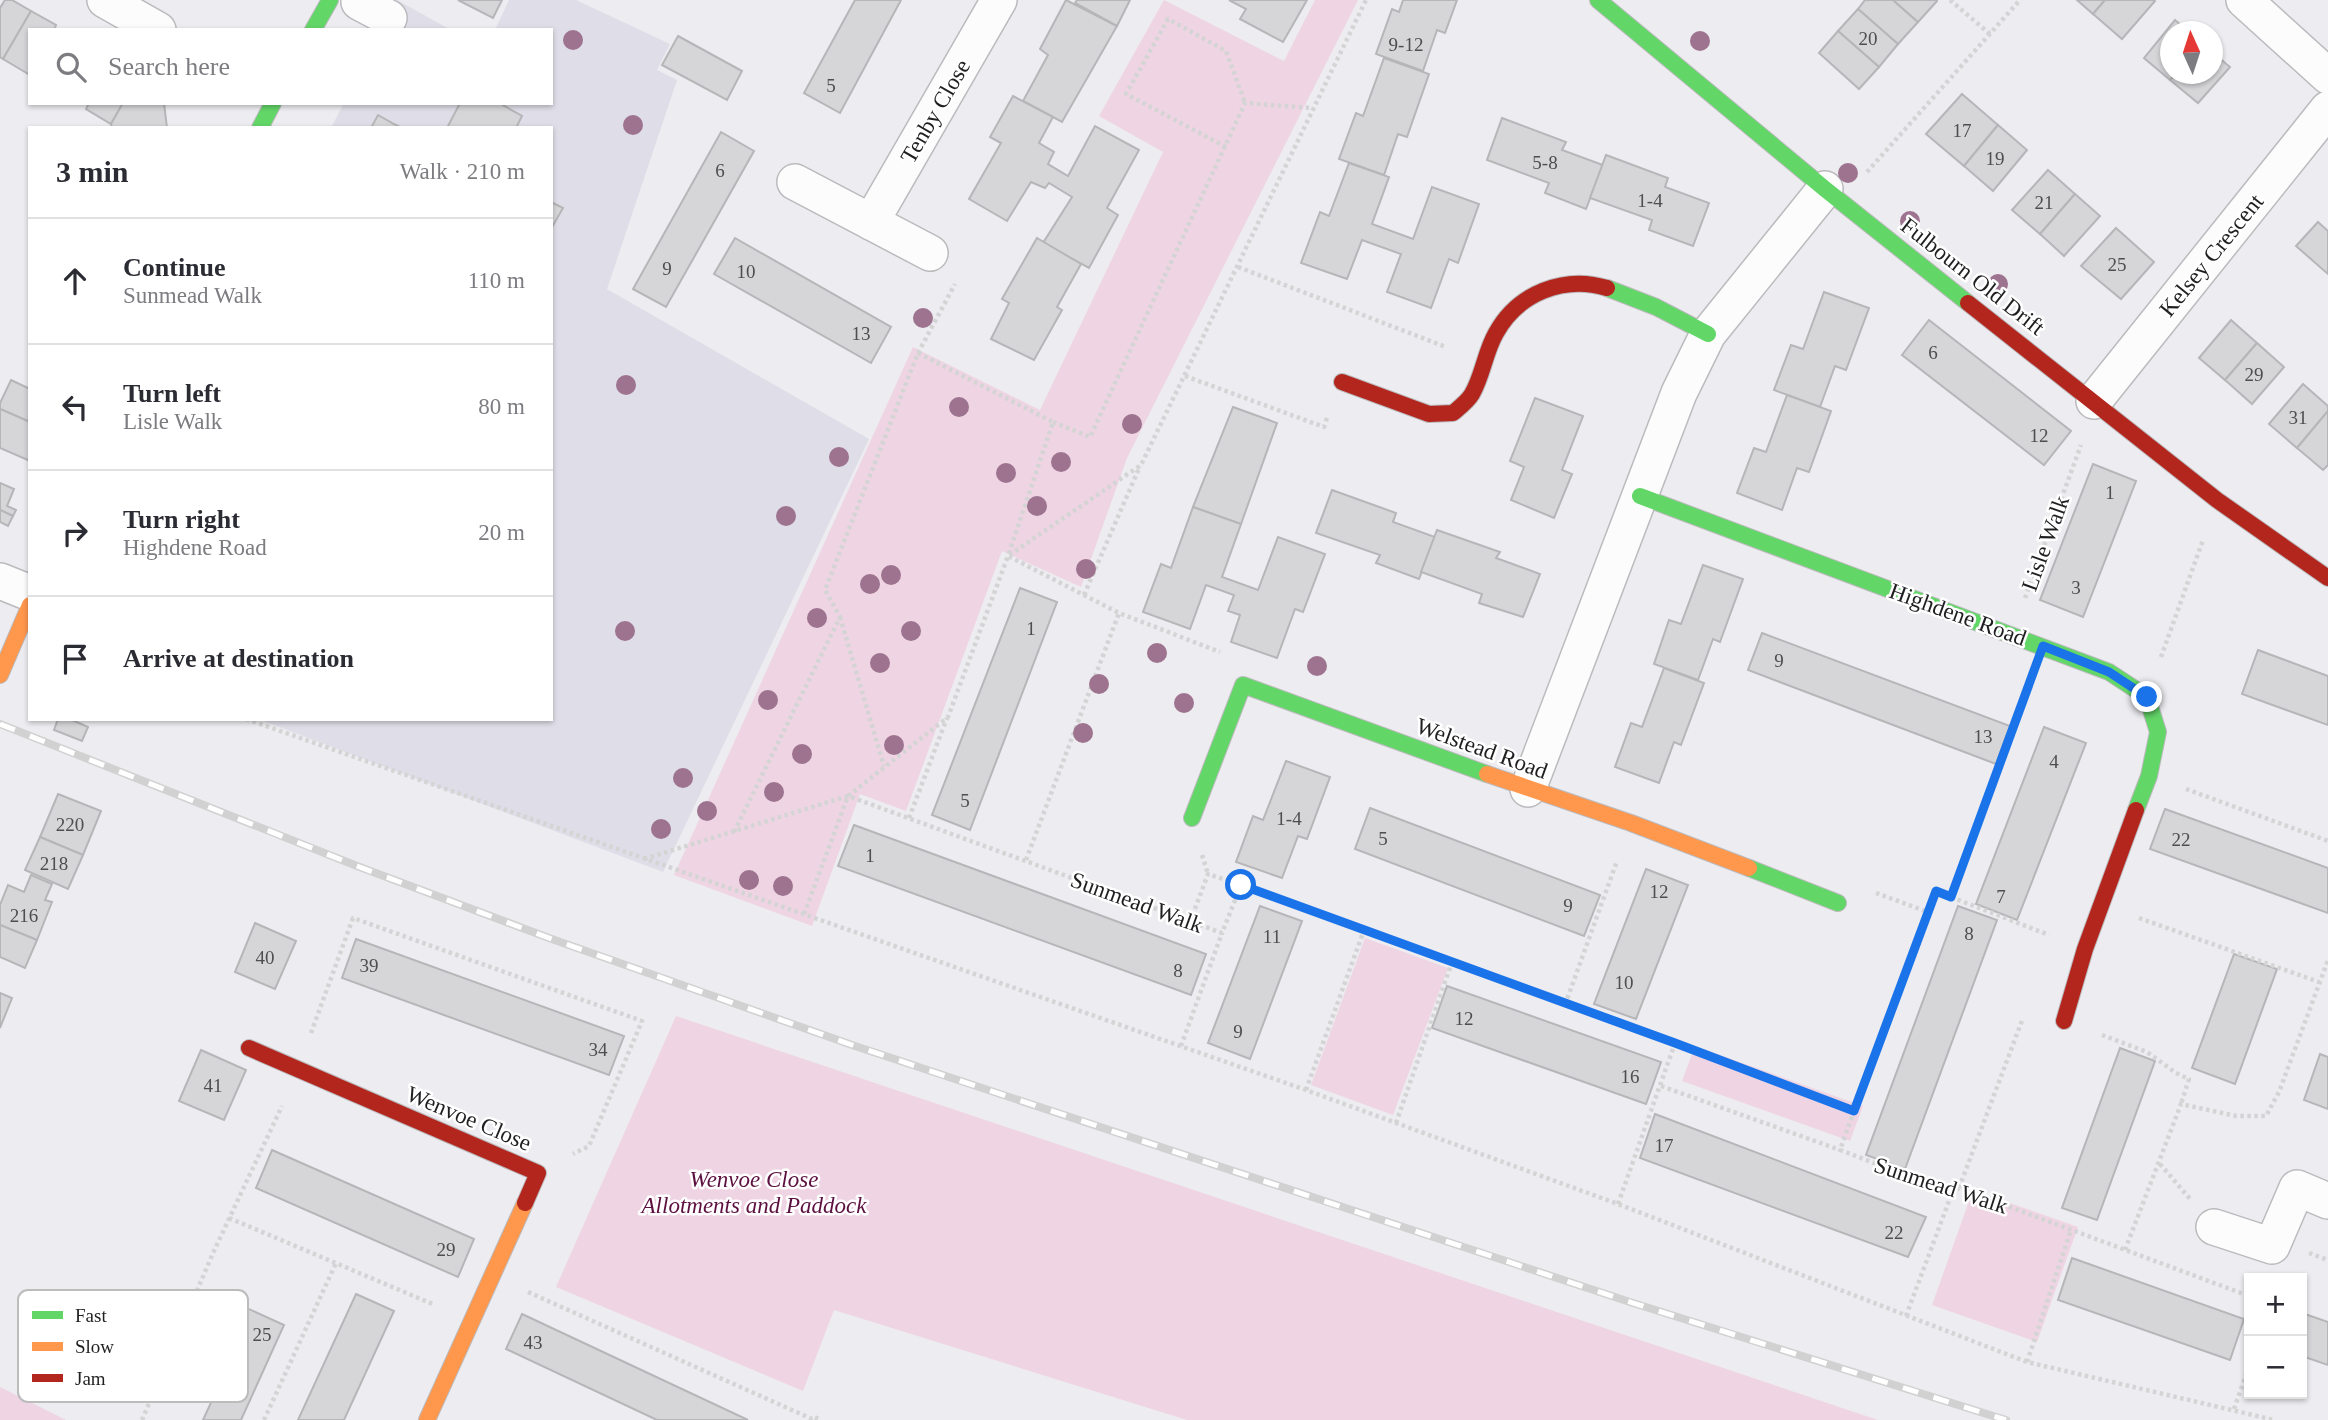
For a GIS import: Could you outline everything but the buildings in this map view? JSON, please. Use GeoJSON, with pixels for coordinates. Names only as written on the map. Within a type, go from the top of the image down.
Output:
{"type":"FeatureCollection","features":[{"type":"Feature","properties":{"kind":"street"},"geometry":{"type":"LineString","coordinates":[[105,0],[154,28]]}},
{"type":"Feature","properties":{"kind":"street","name":"Tenby Close"},"geometry":{"type":"LineString","coordinates":[[871,222],[999,0]]}},
{"type":"Feature","properties":{"kind":"street","name":"Fulbourn Old Drift"},"geometry":{"type":"LineString","coordinates":[[1598,0],[1834,195],[2217,500],[2328,578]]}},
{"type":"Feature","properties":{"kind":"street"},"geometry":{"type":"LineString","coordinates":[[2244,0],[2328,76]]}},
{"type":"Feature","properties":{"kind":"street"},"geometry":{"type":"LineString","coordinates":[[317,28],[359,7]]}},
{"type":"Feature","properties":{"kind":"street"},"geometry":{"type":"LineString","coordinates":[[261,126],[272,105]]}},
{"type":"Feature","properties":{"kind":"street","name":"Kelsey Crescent"},"geometry":{"type":"LineString","coordinates":[[2099,405],[2328,109]]}},
{"type":"Feature","properties":{"kind":"street"},"geometry":{"type":"LineString","coordinates":[[795,182],[930,253]]}},
{"type":"Feature","properties":{"kind":"street"},"geometry":{"type":"LineString","coordinates":[[1528,789],[1679,393],[1707,334],[1834,195]]}},
{"type":"Feature","properties":{"kind":"street"},"geometry":{"type":"LineString","coordinates":[[1342,382],[1429,414],[1453,413],[1471,396],[1499,325],[1525,297],[1553,285],[1591,282],[1627,292],[1707,334]]}},
{"type":"Feature","properties":{"kind":"street","name":"Highdene Road"},"geometry":{"type":"LineString","coordinates":[[1640,496],[2109,672],[2147,697]]}},
{"type":"Feature","properties":{"kind":"street"},"geometry":{"type":"LineString","coordinates":[[0,581],[28,592]]}},
{"type":"Feature","properties":{"kind":"street"},"geometry":{"type":"LineString","coordinates":[[0,675],[28,610]]}},
{"type":"Feature","properties":{"kind":"street"},"geometry":{"type":"LineString","coordinates":[[1192,818],[1243,685]]}},
{"type":"Feature","properties":{"kind":"street","name":"Welstead Road"},"geometry":{"type":"LineString","coordinates":[[1243,685],[1528,789],[1631,823],[1838,903]]}},
{"type":"Feature","properties":{"kind":"street"},"geometry":{"type":"LineString","coordinates":[[2064,1021],[2085,949],[2149,776],[2158,732],[2147,697]]}},
{"type":"Feature","properties":{"kind":"street","name":"Wenvoe Close"},"geometry":{"type":"LineString","coordinates":[[249,1048],[538,1173],[427,1420]]}},
{"type":"Feature","properties":{"kind":"street"},"geometry":{"type":"LineString","coordinates":[[2214,1227],[2272,1246],[2297,1188],[2328,1202]]}},
{"type":"Feature","properties":{"kind":"path"},"geometry":{"type":"LineString","coordinates":[[1084,595],[1141,465],[1366,0]]}},
{"type":"Feature","properties":{"kind":"path"},"geometry":{"type":"LineString","coordinates":[[1950,0],[1990,34]]}},
{"type":"Feature","properties":{"kind":"path"},"geometry":{"type":"LineString","coordinates":[[1834,195],[2020,0]]}},
{"type":"Feature","properties":{"kind":"path"},"geometry":{"type":"LineString","coordinates":[[918,353],[1053,422],[1090,437],[1226,147],[1245,103],[1226,51],[1168,19],[1126,94],[1226,147]]}},
{"type":"Feature","properties":{"kind":"path"},"geometry":{"type":"LineString","coordinates":[[1245,103],[1313,108]]}},
{"type":"Feature","properties":{"kind":"path"},"geometry":{"type":"LineString","coordinates":[[884,766],[841,617],[825,590],[918,353],[962,270],[930,253]]}},
{"type":"Feature","properties":{"kind":"path"},"geometry":{"type":"LineString","coordinates":[[1238,267],[1484,362]]}},
{"type":"Feature","properties":{"kind":"path"},"geometry":{"type":"LineString","coordinates":[[1185,376],[1324,427],[1342,382]]}},
{"type":"Feature","properties":{"kind":"path","name":"Lisle Walk"},"geometry":{"type":"LineString","coordinates":[[2024,601],[2085,434],[2099,405]]}},
{"type":"Feature","properties":{"kind":"path"},"geometry":{"type":"LineString","coordinates":[[909,818],[1008,556],[1053,422]]}},
{"type":"Feature","properties":{"kind":"path"},"geometry":{"type":"LineString","coordinates":[[1008,556],[1141,465]]}},
{"type":"Feature","properties":{"kind":"path"},"geometry":{"type":"LineString","coordinates":[[2147,697],[2217,500]]}},
{"type":"Feature","properties":{"kind":"path"},"geometry":{"type":"LineString","coordinates":[[1008,556],[1119,613],[1252,664],[1243,685]]}},
{"type":"Feature","properties":{"kind":"path"},"geometry":{"type":"LineString","coordinates":[[1026,860],[1119,613]]}},
{"type":"Feature","properties":{"kind":"path"},"geometry":{"type":"LineString","coordinates":[[734,832],[841,617]]}},
{"type":"Feature","properties":{"kind":"path"},"geometry":{"type":"LineString","coordinates":[[1951,897],[2043,646]]}},
{"type":"Feature","properties":{"kind":"path"},"geometry":{"type":"LineString","coordinates":[[643,859],[848,796],[948,717]]}},
{"type":"Feature","properties":{"kind":"path"},"geometry":{"type":"LineString","coordinates":[[252,721],[1306,1090],[1618,1204],[2027,1362],[2274,1420]]}},
{"type":"Feature","properties":{"kind":"path"},"geometry":{"type":"LineString","coordinates":[[2149,776],[2328,841]]}},
{"type":"Feature","properties":{"kind":"path"},"geometry":{"type":"LineString","coordinates":[[804,914],[848,796]]}},
{"type":"Feature","properties":{"kind":"path","name":"Sunmead Walk"},"geometry":{"type":"LineString","coordinates":[[848,796],[1222,933],[1241,885]]}},
{"type":"Feature","properties":{"kind":"path"},"geometry":{"type":"LineString","coordinates":[[1565,1005],[1631,823]]}},
{"type":"Feature","properties":{"kind":"path"},"geometry":{"type":"LineString","coordinates":[[1190,922],[1208,874],[1675,1043],[1854,1111]]}},
{"type":"Feature","properties":{"kind":"path"},"geometry":{"type":"LineString","coordinates":[[1840,1150],[1936,891],[2085,949]]}},
{"type":"Feature","properties":{"kind":"path"},"geometry":{"type":"LineString","coordinates":[[2102,905],[2319,982]]}},
{"type":"Feature","properties":{"kind":"path"},"geometry":{"type":"LineString","coordinates":[[1306,1090],[1364,930]]}},
{"type":"Feature","properties":{"kind":"path"},"geometry":{"type":"LineString","coordinates":[[1181,1046],[1222,933]]}},
{"type":"Feature","properties":{"kind":"path"},"geometry":{"type":"LineString","coordinates":[[2181,1104],[2236,1115],[2266,1116],[2279,1092],[2328,960]]}},
{"type":"Feature","properties":{"kind":"path"},"geometry":{"type":"LineString","coordinates":[[1395,1123],[1452,962]]}},
{"type":"Feature","properties":{"kind":"path"},"geometry":{"type":"LineString","coordinates":[[1959,1188],[2027,1006],[2147,1052],[2189,1079],[2160,1163],[2125,1250]]}},
{"type":"Feature","properties":{"kind":"path"},"geometry":{"type":"LineString","coordinates":[[1618,1204],[1675,1043]]}},
{"type":"Feature","properties":{"kind":"path","name":"Sunmead Walk"},"geometry":{"type":"LineString","coordinates":[[1661,1086],[1840,1150],[1952,1194],[1959,1188],[2244,1294]]}},
{"type":"Feature","properties":{"kind":"path"},"geometry":{"type":"LineString","coordinates":[[2160,1163],[2214,1227]]}},
{"type":"Feature","properties":{"kind":"path"},"geometry":{"type":"LineString","coordinates":[[1906,1316],[1952,1194]]}},
{"type":"Feature","properties":{"kind":"path"},"geometry":{"type":"LineString","coordinates":[[229,1218],[472,1320]]}},
{"type":"Feature","properties":{"kind":"path"},"geometry":{"type":"LineString","coordinates":[[2027,1362],[2071,1230]]}},
{"type":"Feature","properties":{"kind":"path"},"geometry":{"type":"LineString","coordinates":[[264,1420],[336,1263]]}},
{"type":"Feature","properties":{"kind":"path"},"geometry":{"type":"LineString","coordinates":[[492,1276],[812,1420],[814,1417],[821,1420]]}},
{"type":"Feature","properties":{"kind":"path"},"geometry":{"type":"LineString","coordinates":[[2234,1409],[2244,1380]]}},
{"type":"Feature","properties":{"kind":"shaded area"},"geometry":{"type":"Polygon","coordinates":[[[397,0],[447,28],[384,28],[397,0]]]}},
{"type":"Feature","properties":{"kind":"shaded area"},"geometry":{"type":"Polygon","coordinates":[[[509,0],[576,0],[670,44],[657,70],[677,80],[607,289],[869,439],[663,872],[263,721],[553,721],[553,126],[332,126],[343,105],[553,105],[553,28],[496,28],[509,0]]]}},
{"type":"Feature","properties":{"kind":"green space"},"geometry":{"type":"Polygon","coordinates":[[[1164,0],[1284,61],[1315,0],[1358,0],[1127,458],[1081,587],[1002,551],[906,811],[860,794],[812,926],[674,875],[913,347],[1040,410],[1163,152],[1099,116],[1164,0]]]}},
{"type":"Feature","properties":{"kind":"green space"},"geometry":{"type":"Polygon","coordinates":[[[1365,938],[1448,968],[1393,1115],[1311,1085],[1365,938]]]}},
{"type":"Feature","properties":{"kind":"green space","name":"Wenvoe Close Allotments and Paddock"},"geometry":{"type":"Polygon","coordinates":[[[676,1016],[1878,1420],[1187,1420],[834,1310],[803,1391],[556,1287],[676,1016]]]}},
{"type":"Feature","properties":{"kind":"green space"},"geometry":{"type":"Polygon","coordinates":[[[1695,1046],[1863,1106],[1850,1141],[1682,1081],[1695,1046]]]}},
{"type":"Feature","properties":{"kind":"green space"},"geometry":{"type":"Polygon","coordinates":[[[1973,1190],[2078,1227],[2037,1342],[1932,1305],[1973,1190]]]}},
{"type":"Feature","properties":{"kind":"green space"},"geometry":{"type":"Polygon","coordinates":[[[0,1387],[18,1396],[18,1402],[30,1402],[66,1420],[0,1420],[0,1387]]]}},
{"type":"Feature","properties":{"kind":"railway"},"geometry":{"type":"LineString","coordinates":[[0,724],[357,866],[549,938],[852,1045],[1633,1303],[2006,1420]]}},
{"type":"Feature","properties":{"kind":"traffic: fast"},"geometry":{"type":"LineString","coordinates":[[314,28],[330,0]]}},
{"type":"Feature","properties":{"kind":"traffic: fast"},"geometry":{"type":"LineString","coordinates":[[1598,0],[1825,189],[1968,303]]}},
{"type":"Feature","properties":{"kind":"traffic: fast"},"geometry":{"type":"LineString","coordinates":[[261,126],[272,105]]}},
{"type":"Feature","properties":{"kind":"traffic: fast"},"geometry":{"type":"LineString","coordinates":[[1607,288],[1656,307],[1708,334]]}},
{"type":"Feature","properties":{"kind":"traffic: fast"},"geometry":{"type":"LineString","coordinates":[[1640,496],[2109,672],[2147,697],[2158,732],[2149,776],[2136,810]]}},
{"type":"Feature","properties":{"kind":"traffic: fast"},"geometry":{"type":"LineString","coordinates":[[1192,818],[1243,685],[1487,774]]}},
{"type":"Feature","properties":{"kind":"traffic: fast"},"geometry":{"type":"LineString","coordinates":[[1749,868],[1838,903]]}},
{"type":"Feature","properties":{"kind":"traffic: slow"},"geometry":{"type":"LineString","coordinates":[[0,675],[28,610]]}},
{"type":"Feature","properties":{"kind":"traffic: slow"},"geometry":{"type":"LineString","coordinates":[[1487,774],[1631,823],[1749,868]]}},
{"type":"Feature","properties":{"kind":"traffic: slow"},"geometry":{"type":"LineString","coordinates":[[427,1420],[525,1203]]}},
{"type":"Feature","properties":{"kind":"traffic: jam"},"geometry":{"type":"LineString","coordinates":[[1342,382],[1429,414],[1453,413],[1472,394],[1496,333],[1517,307],[1529,298],[1559,286],[1575,284],[1607,288]]}},
{"type":"Feature","properties":{"kind":"traffic: jam"},"geometry":{"type":"LineString","coordinates":[[1968,303],[2217,500],[2328,578]]}},
{"type":"Feature","properties":{"kind":"traffic: jam"},"geometry":{"type":"LineString","coordinates":[[2064,1021],[2085,949],[2136,810]]}},
{"type":"Feature","properties":{"kind":"traffic: jam"},"geometry":{"type":"LineString","coordinates":[[249,1048],[538,1173],[525,1203]]}},
{"type":"Feature","properties":{"kind":"route"},"geometry":{"type":"LineString","coordinates":[[1241,885],[1854,1111],[1936,891],[1951,897],[2043,646],[2109,672],[2147,697]]}}]}
